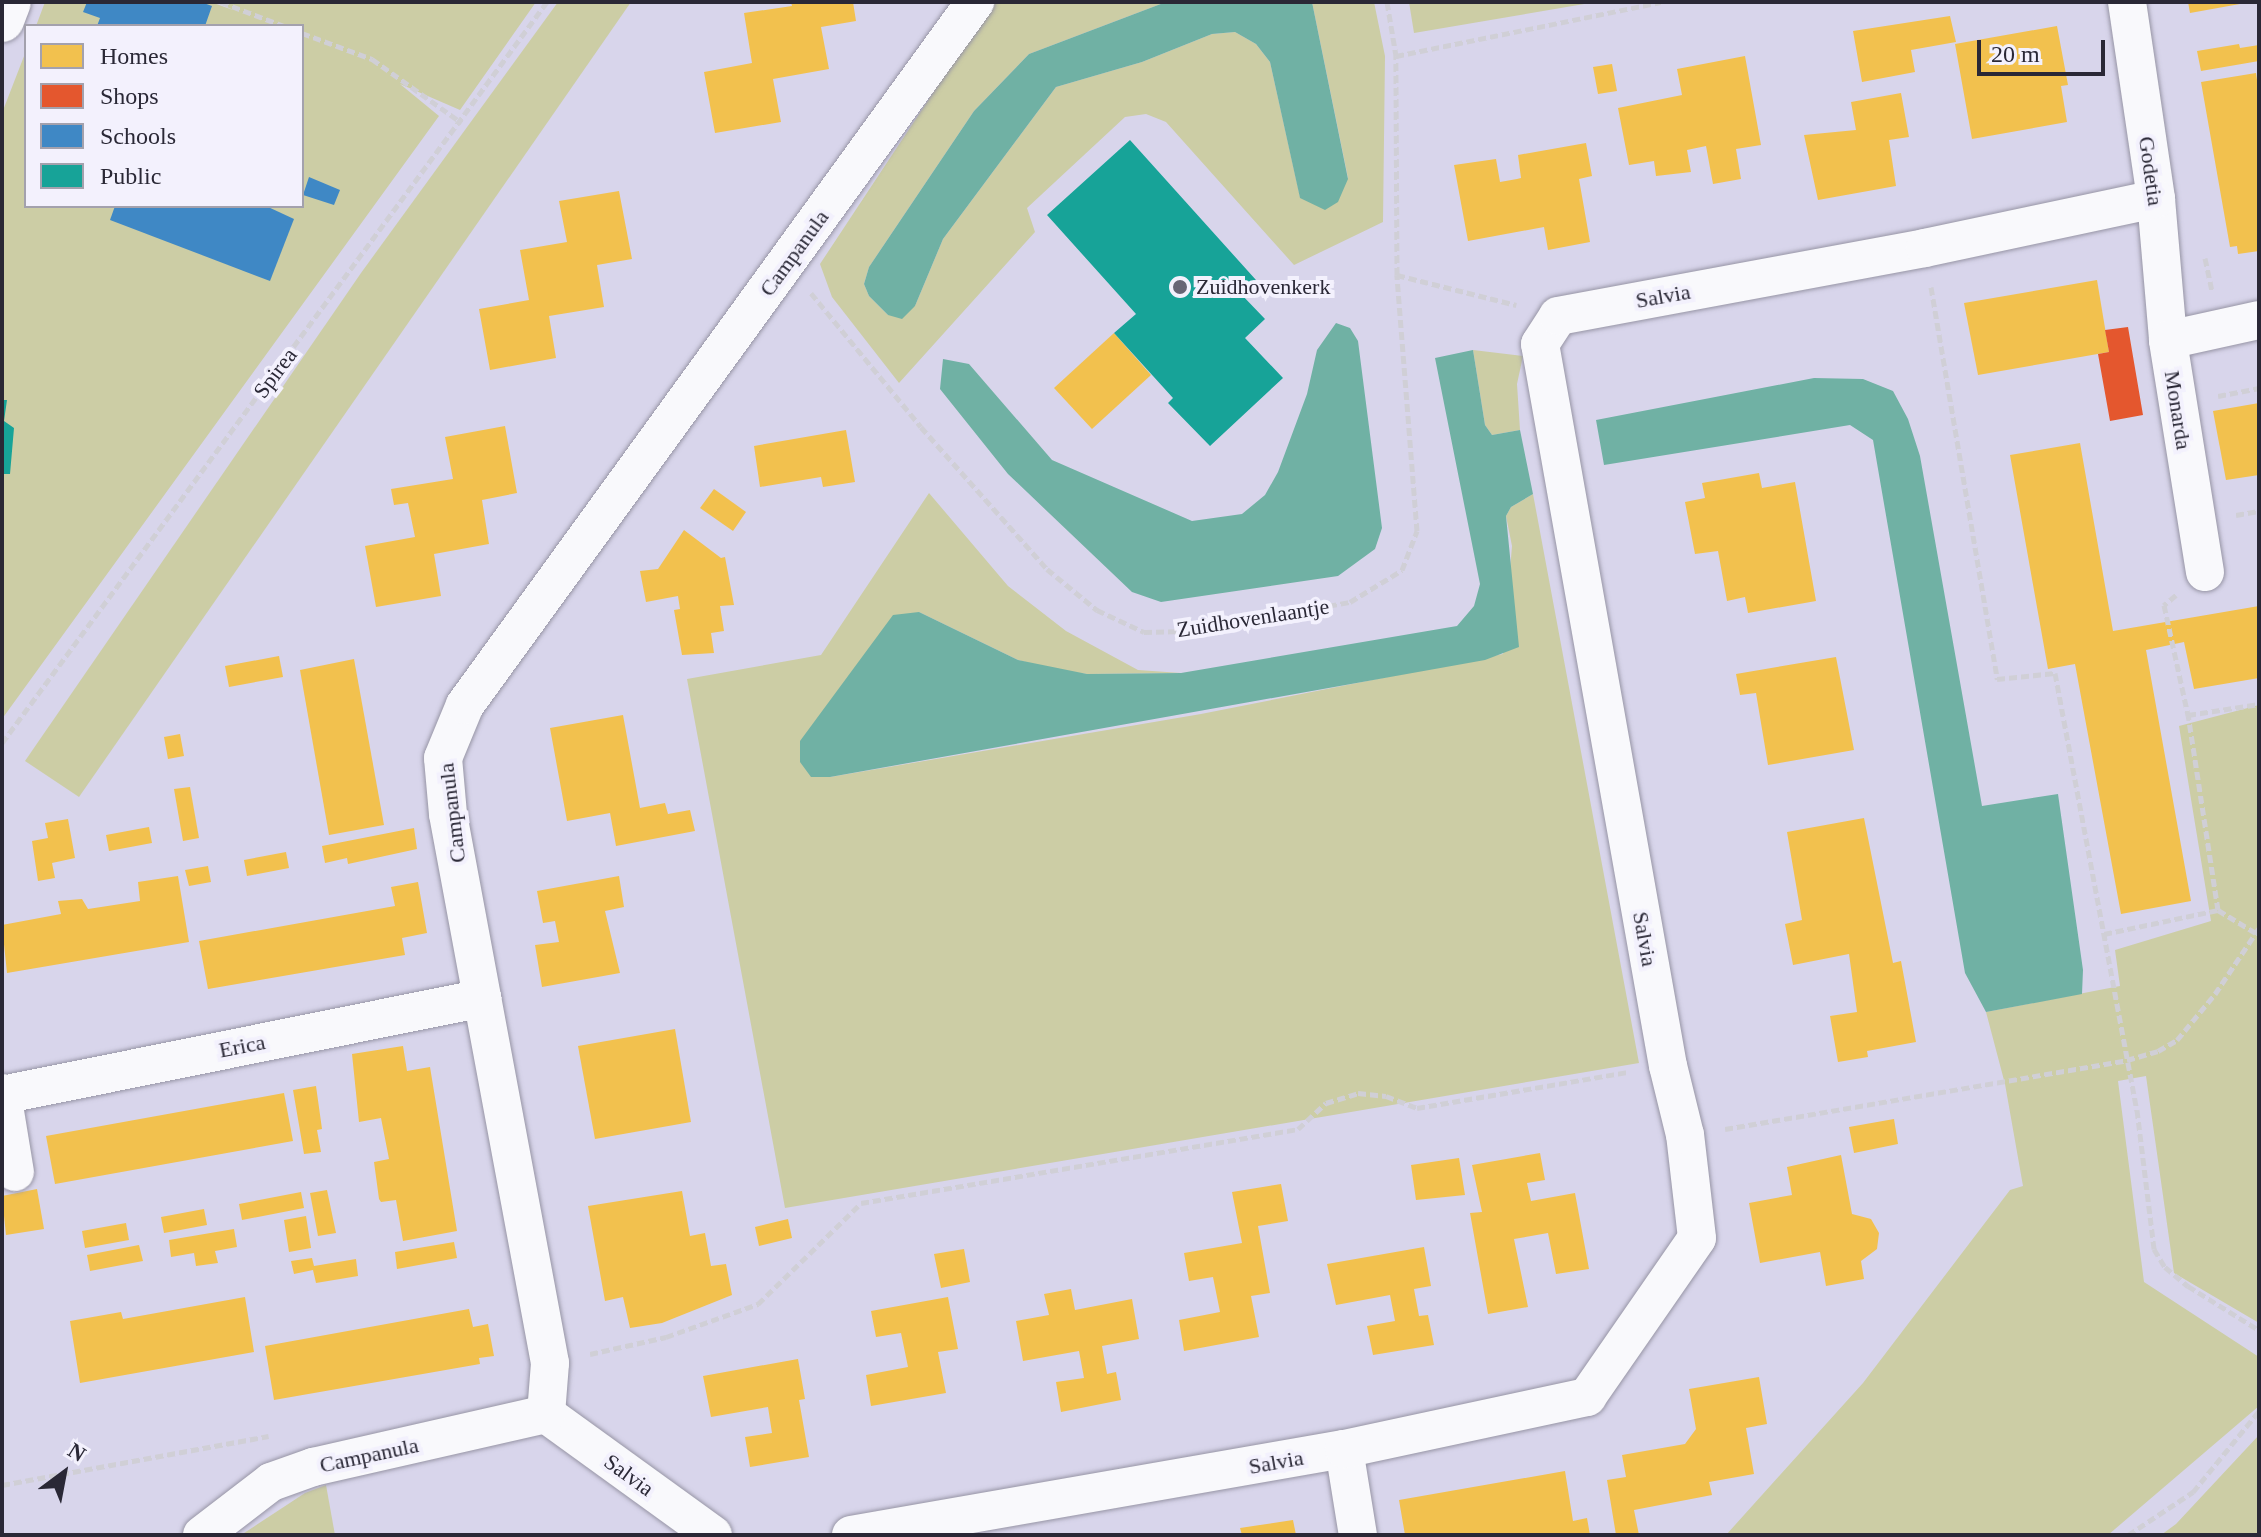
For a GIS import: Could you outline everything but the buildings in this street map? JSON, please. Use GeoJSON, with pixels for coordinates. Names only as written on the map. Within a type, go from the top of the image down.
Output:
{"type":"FeatureCollection","features":[{"type":"Feature","properties":{"kind":"street"},"geometry":{"type":"LineString","coordinates":[[2,20],[9,2]]}},
{"type":"Feature","properties":{"kind":"street","name":"Campanula"},"geometry":{"type":"LineString","coordinates":[[202,1535],[271,1482],[313,1467],[546,1414],[550,1363],[448,814],[443,758],[465,705],[975,2]]}},
{"type":"Feature","properties":{"kind":"street","name":"Godetia"},"geometry":{"type":"LineString","coordinates":[[2127,2],[2156,199],[2168,340]]}},
{"type":"Feature","properties":{"kind":"street","name":"Salvia"},"geometry":{"type":"LineString","coordinates":[[851,1535],[953,1527],[1587,1397],[1697,1238],[1685,1135],[1668,1066],[1540,344],[1558,316],[1925,248],[2156,199]]}},
{"type":"Feature","properties":{"kind":"street","name":"Monarda"},"geometry":{"type":"LineString","coordinates":[[2205,572],[2168,340],[2259,320]]}},
{"type":"Feature","properties":{"kind":"street","name":"Erica"},"geometry":{"type":"LineString","coordinates":[[15,1172],[2,1094],[482,998]]}},
{"type":"Feature","properties":{"kind":"street","name":"Salvia"},"geometry":{"type":"LineString","coordinates":[[546,1414],[713,1535]]}},
{"type":"Feature","properties":{"kind":"street"},"geometry":{"type":"LineString","coordinates":[[1344,1449],[1358,1535]]}},
{"type":"Feature","properties":{"kind":"path"},"geometry":{"type":"LineString","coordinates":[[221,2],[279,24]]}},
{"type":"Feature","properties":{"kind":"path","name":"Spirea"},"geometry":{"type":"LineString","coordinates":[[2,743],[462,123],[547,2]]}},
{"type":"Feature","properties":{"kind":"path","name":"Zuidhovenlaantje"},"geometry":{"type":"LineString","coordinates":[[787,264],[921,427],[1047,569],[1097,610],[1144,632],[1187,631],[1350,602],[1402,570],[1417,531],[1397,275],[1396,56],[1387,2]]}},
{"type":"Feature","properties":{"kind":"path"},"geometry":{"type":"LineString","coordinates":[[1396,56],[1661,2]]}},
{"type":"Feature","properties":{"kind":"path"},"geometry":{"type":"LineString","coordinates":[[304,34],[372,59],[462,123]]}},
{"type":"Feature","properties":{"kind":"path"},"geometry":{"type":"LineString","coordinates":[[1925,248],[1997,679],[2055,673],[2137,1110],[2154,1249],[2165,1267],[2188,1286],[2259,1330]]}},
{"type":"Feature","properties":{"kind":"path"},"geometry":{"type":"LineString","coordinates":[[1397,275],[1558,316]]}},
{"type":"Feature","properties":{"kind":"path"},"geometry":{"type":"LineString","coordinates":[[2205,572],[2164,605],[2188,715],[2218,910]]}},
{"type":"Feature","properties":{"kind":"path"},"geometry":{"type":"LineString","coordinates":[[2188,715],[2259,704]]}},
{"type":"Feature","properties":{"kind":"path"},"geometry":{"type":"LineString","coordinates":[[1685,1135],[2127,1060],[2158,1051],[2177,1040],[2215,994],[2257,930],[2218,910],[2104,934]]}},
{"type":"Feature","properties":{"kind":"path"},"geometry":{"type":"LineString","coordinates":[[550,1363],[666,1337],[758,1304],[861,1203],[1298,1129],[1326,1103],[1358,1093],[1386,1096],[1417,1108],[1668,1066]]}},
{"type":"Feature","properties":{"kind":"path"},"geometry":{"type":"LineString","coordinates":[[2128,1535],[2193,1492],[2249,1419],[2259,1411]]}},
{"type":"Feature","properties":{"kind":"path"},"geometry":{"type":"LineString","coordinates":[[2,1485],[274,1435],[313,1467]]}},
{"type":"Feature","properties":{"kind":"shaded area"},"geometry":{"type":"Polygon","coordinates":[[[45,2],[211,2],[233,10],[217,2],[536,2],[460,110],[400,84],[439,116],[2,719],[2,113],[24,56],[24,208],[304,208],[304,24],[37,24],[45,2]]]}},
{"type":"Feature","properties":{"kind":"shaded area"},"geometry":{"type":"Polygon","coordinates":[[[558,2],[631,2],[79,797],[25,761],[361,273],[558,2]]]}},
{"type":"Feature","properties":{"kind":"shaded area"},"geometry":{"type":"Polygon","coordinates":[[[993,2],[1166,2],[1029,54],[974,111],[869,267],[864,284],[869,296],[888,315],[915,306],[943,239],[1056,87],[1142,62],[1212,34],[1235,32],[1256,44],[1270,62],[1300,197],[1348,178],[1312,2],[1374,2],[1385,56],[1383,222],[1294,265],[1166,122],[1146,114],[1125,117],[1027,208],[1035,232],[899,383],[832,297],[820,264],[993,2]]]}},
{"type":"Feature","properties":{"kind":"shaded area"},"geometry":{"type":"Polygon","coordinates":[[[1166,2],[1312,2],[1348,179],[1338,202],[1325,210],[1300,198],[1270,62],[1256,44],[1235,32],[1212,34],[1142,62],[1056,87],[943,239],[915,306],[902,319],[888,315],[869,296],[864,284],[869,267],[974,111],[1029,54],[1166,2]]]}},
{"type":"Feature","properties":{"kind":"shaded area"},"geometry":{"type":"Polygon","coordinates":[[[1409,2],[1596,2],[1414,33],[1409,2]]]}},
{"type":"Feature","properties":{"kind":"shaded area"},"geometry":{"type":"Polygon","coordinates":[[[1336,323],[1350,328],[1358,341],[1382,528],[1375,549],[1338,576],[1161,602],[1132,592],[1008,474],[940,389],[943,359],[969,364],[1052,460],[1192,521],[1242,514],[1265,495],[1278,472],[1307,394],[1317,350],[1336,323]]]}},
{"type":"Feature","properties":{"kind":"shaded area"},"geometry":{"type":"Polygon","coordinates":[[[1473,350],[1523,356],[1517,384],[1520,430],[1492,435],[1485,425],[1473,350]]]}},
{"type":"Feature","properties":{"kind":"shaded area"},"geometry":{"type":"Polygon","coordinates":[[[1473,350],[1485,425],[1492,435],[1520,430],[1533,494],[1511,507],[1506,516],[1519,647],[1485,660],[830,777],[811,777],[800,762],[800,741],[893,615],[919,612],[1018,660],[1087,674],[1181,673],[1457,626],[1474,606],[1480,584],[1435,358],[1473,350]]]}},
{"type":"Feature","properties":{"kind":"shaded area"},"geometry":{"type":"Polygon","coordinates":[[[1814,378],[1863,379],[1893,391],[1908,419],[1920,456],[1982,806],[2058,794],[2083,970],[2082,994],[1986,1012],[1965,973],[1873,440],[1850,425],[1604,465],[1596,420],[1814,378]]]}},
{"type":"Feature","properties":{"kind":"shaded area"},"geometry":{"type":"Polygon","coordinates":[[[929,493],[1008,586],[1066,631],[1138,670],[1181,673],[1087,674],[1055,670],[1018,660],[919,612],[811,777],[830,777],[1201,714],[1503,654],[1512,546],[1506,516],[1511,507],[1533,494],[1639,1063],[785,1208],[687,679],[821,655],[929,493]]]}},
{"type":"Feature","properties":{"kind":"shaded area"},"geometry":{"type":"Polygon","coordinates":[[[2259,705],[2259,1323],[2174,1273],[2146,1076],[2118,1081],[2144,1282],[2259,1357],[2259,1406],[2108,1535],[1726,1535],[1863,1383],[2010,1190],[2023,1186],[2005,1084],[1986,1012],[2120,986],[2115,950],[2211,921],[2179,726],[2259,705]]]}},
{"type":"Feature","properties":{"kind":"shaded area"},"geometry":{"type":"Polygon","coordinates":[[[2259,1435],[2259,1535],[2161,1535],[2176,1524],[2259,1435]]]}},
{"type":"Feature","properties":{"kind":"shaded area"},"geometry":{"type":"Polygon","coordinates":[[[326,1485],[335,1535],[241,1535],[305,1493],[326,1485]]]}},
{"type":"Feature","properties":{"kind":"place","name":"Zuidhovenkerk"},"geometry":{"type":"Point","coordinates":[1180,287]}}]}
